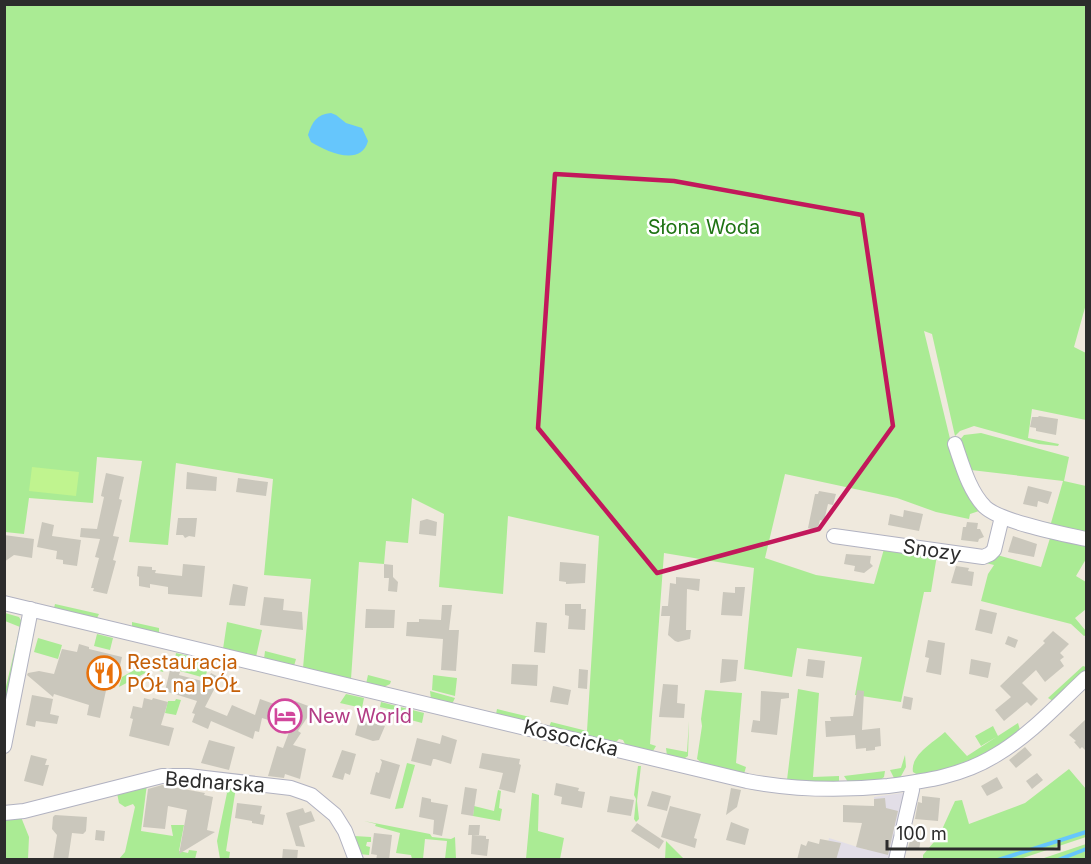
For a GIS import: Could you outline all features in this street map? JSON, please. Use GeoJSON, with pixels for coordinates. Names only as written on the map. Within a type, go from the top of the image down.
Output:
{"type":"FeatureCollection","features":[{"type":"Feature","properties":{"kind":"street"},"geometry":{"type":"LineString","coordinates":[[955,444],[974,491],[981,503],[990,511],[1002,517],[1086,539]]}},
{"type":"Feature","properties":{"kind":"street","name":"Snozy"},"geometry":{"type":"LineString","coordinates":[[834,536],[983,557],[994,550],[1002,517]]}},
{"type":"Feature","properties":{"kind":"street","name":"Kosocicka"},"geometry":{"type":"LineString","coordinates":[[4,603],[782,788],[840,790],[911,783],[961,773],[997,755],[1030,729],[1086,678]]}},
{"type":"Feature","properties":{"kind":"street"},"geometry":{"type":"LineString","coordinates":[[4,746],[31,609]]}},
{"type":"Feature","properties":{"kind":"street","name":"Bednarska"},"geometry":{"type":"LineString","coordinates":[[4,813],[24,811],[162,776],[188,776],[291,788],[310,795],[335,815],[345,831],[356,860]]}},
{"type":"Feature","properties":{"kind":"street"},"geometry":{"type":"LineString","coordinates":[[896,860],[912,790],[911,783]]}},
{"type":"Feature","properties":{"kind":"highlighted area"},"geometry":{"type":"Polygon","coordinates":[[[555,174],[674,181],[862,215],[893,426],[819,529],[657,573],[538,428],[555,174]]]}},
{"type":"Feature","properties":{"kind":"shaded area"},"geometry":{"type":"Polygon","coordinates":[[[909,792],[893,859],[825,860],[829,838],[867,850],[874,825],[874,797],[909,792]]]}},
{"type":"Feature","properties":{"kind":"green space","name":"Słona Woda"},"geometry":{"type":"Polygon","coordinates":[[[5,5],[1086,5],[1086,304],[1074,347],[1086,353],[1086,420],[1032,409],[1028,438],[1059,444],[1058,446],[1039,444],[974,426],[960,431],[955,436],[932,334],[924,331],[952,447],[982,510],[970,514],[969,519],[936,512],[897,498],[785,474],[765,558],[816,575],[874,584],[884,549],[937,555],[931,592],[924,592],[901,702],[855,695],[862,657],[797,648],[792,677],[744,669],[754,568],[664,553],[650,744],[656,746],[653,751],[626,746],[623,740],[619,739],[615,743],[549,727],[551,722],[587,731],[599,536],[508,516],[503,594],[439,587],[444,514],[412,498],[408,543],[386,541],[384,564],[359,562],[351,679],[303,668],[311,579],[264,575],[273,479],[176,463],[168,545],[129,542],[142,461],[97,457],[93,503],[29,498],[24,534],[5,532],[5,5]]]}},
{"type":"Feature","properties":{"kind":"green space"},"geometry":{"type":"Polygon","coordinates":[[[981,433],[1069,457],[1064,481],[1086,486],[1086,535],[1044,522],[1051,523],[1063,481],[971,470],[987,500],[1001,510],[1033,519],[1030,521],[999,513],[981,498],[958,442],[964,435],[981,433]]]}},
{"type":"Feature","properties":{"kind":"green space"},"geometry":{"type":"Polygon","coordinates":[[[32,467],[79,472],[76,496],[29,491],[32,467]]]}},
{"type":"Feature","properties":{"kind":"green space"},"geometry":{"type":"Polygon","coordinates":[[[1007,525],[997,555],[1041,567],[1051,535],[1086,544],[1086,559],[1076,576],[1086,582],[1086,609],[1075,618],[1086,631],[1086,635],[1084,636],[1071,624],[981,601],[988,574],[994,565],[982,562],[1007,525]]]}},
{"type":"Feature","properties":{"kind":"green space"},"geometry":{"type":"Polygon","coordinates":[[[55,604],[99,614],[97,618],[54,608],[55,604]]]}},
{"type":"Feature","properties":{"kind":"green space"},"geometry":{"type":"Polygon","coordinates":[[[5,613],[19,617],[22,622],[5,727],[5,691],[20,627],[5,621],[5,613]]]}},
{"type":"Feature","properties":{"kind":"green space"},"geometry":{"type":"Polygon","coordinates":[[[132,622],[159,628],[159,634],[132,627],[132,622]]]}},
{"type":"Feature","properties":{"kind":"green space"},"geometry":{"type":"Polygon","coordinates":[[[227,622],[262,630],[256,657],[223,649],[227,622]]]}},
{"type":"Feature","properties":{"kind":"green space"},"geometry":{"type":"Polygon","coordinates":[[[97,634],[113,638],[110,650],[94,646],[97,634]]]}},
{"type":"Feature","properties":{"kind":"green space"},"geometry":{"type":"Polygon","coordinates":[[[38,638],[62,645],[58,659],[34,652],[38,638]]]}},
{"type":"Feature","properties":{"kind":"green space"},"geometry":{"type":"Polygon","coordinates":[[[265,651],[296,659],[294,666],[264,659],[265,651]]]}},
{"type":"Feature","properties":{"kind":"green space"},"geometry":{"type":"Polygon","coordinates":[[[176,653],[210,661],[205,678],[173,669],[176,653]]]}},
{"type":"Feature","properties":{"kind":"green space"},"geometry":{"type":"Polygon","coordinates":[[[168,655],[163,672],[146,667],[168,655]]]}},
{"type":"Feature","properties":{"kind":"green space"},"geometry":{"type":"Polygon","coordinates":[[[1083,666],[1086,667],[1086,671],[1053,701],[1048,698],[1083,666]]]}},
{"type":"Feature","properties":{"kind":"green space"},"geometry":{"type":"Polygon","coordinates":[[[138,668],[149,671],[119,687],[122,677],[138,668]]]}},
{"type":"Feature","properties":{"kind":"green space"},"geometry":{"type":"Polygon","coordinates":[[[368,675],[391,681],[390,684],[384,687],[366,684],[368,675]]]}},
{"type":"Feature","properties":{"kind":"green space"},"geometry":{"type":"Polygon","coordinates":[[[433,675],[457,678],[455,696],[432,690],[433,675]]]}},
{"type":"Feature","properties":{"kind":"green space"},"geometry":{"type":"Polygon","coordinates":[[[798,689],[819,693],[813,777],[839,776],[839,783],[788,782],[787,780],[798,689]]]}},
{"type":"Feature","properties":{"kind":"green space"},"geometry":{"type":"Polygon","coordinates":[[[705,690],[742,693],[736,763],[746,767],[744,774],[703,764],[697,759],[705,690]]]}},
{"type":"Feature","properties":{"kind":"green space"},"geometry":{"type":"Polygon","coordinates":[[[430,691],[455,698],[452,704],[431,699],[430,691]]]}},
{"type":"Feature","properties":{"kind":"green space"},"geometry":{"type":"Polygon","coordinates":[[[346,694],[364,698],[362,708],[340,703],[346,694]]]}},
{"type":"Feature","properties":{"kind":"green space"},"geometry":{"type":"Polygon","coordinates":[[[181,700],[176,715],[165,713],[168,701],[181,700]]]}},
{"type":"Feature","properties":{"kind":"green space"},"geometry":{"type":"Polygon","coordinates":[[[381,702],[424,713],[422,723],[407,719],[402,712],[380,707],[381,702]]]}},
{"type":"Feature","properties":{"kind":"green space"},"geometry":{"type":"Polygon","coordinates":[[[497,709],[530,717],[529,722],[496,714],[497,709]]]}},
{"type":"Feature","properties":{"kind":"green space"},"geometry":{"type":"Polygon","coordinates":[[[689,721],[688,756],[682,760],[667,756],[666,748],[687,752],[689,721]]]}},
{"type":"Feature","properties":{"kind":"green space"},"geometry":{"type":"Polygon","coordinates":[[[1018,723],[1020,730],[984,755],[948,769],[918,775],[913,772],[915,760],[919,755],[945,732],[967,756],[1018,723]]]}},
{"type":"Feature","properties":{"kind":"green space"},"geometry":{"type":"Polygon","coordinates":[[[993,726],[998,736],[981,746],[975,736],[993,726]]]}},
{"type":"Feature","properties":{"kind":"green space"},"geometry":{"type":"Polygon","coordinates":[[[905,755],[906,767],[900,778],[894,778],[890,770],[901,768],[905,755]]]}},
{"type":"Feature","properties":{"kind":"green space"},"geometry":{"type":"Polygon","coordinates":[[[407,763],[415,765],[403,808],[395,809],[407,763]]]}},
{"type":"Feature","properties":{"kind":"green space"},"geometry":{"type":"Polygon","coordinates":[[[638,766],[641,766],[637,801],[639,819],[636,822],[634,795],[638,766]]]}},
{"type":"Feature","properties":{"kind":"green space"},"geometry":{"type":"Polygon","coordinates":[[[1069,769],[1086,789],[1086,837],[1020,859],[923,859],[923,855],[939,836],[955,801],[962,800],[969,824],[1025,803],[1069,769]]]}},
{"type":"Feature","properties":{"kind":"green space"},"geometry":{"type":"Polygon","coordinates":[[[885,771],[884,777],[879,781],[848,782],[844,776],[885,771]]]}},
{"type":"Feature","properties":{"kind":"green space"},"geometry":{"type":"Polygon","coordinates":[[[147,784],[141,831],[173,836],[171,825],[184,825],[179,851],[188,853],[189,850],[197,851],[195,859],[119,859],[125,852],[135,807],[133,804],[125,807],[119,803],[117,793],[147,784]]]}},
{"type":"Feature","properties":{"kind":"green space"},"geometry":{"type":"Polygon","coordinates":[[[220,786],[236,787],[226,851],[230,852],[229,859],[220,859],[217,841],[227,793],[220,786]]]}},
{"type":"Feature","properties":{"kind":"green space"},"geometry":{"type":"Polygon","coordinates":[[[498,790],[501,791],[500,821],[473,816],[474,806],[494,811],[498,790]]]}},
{"type":"Feature","properties":{"kind":"green space"},"geometry":{"type":"Polygon","coordinates":[[[532,793],[539,795],[538,831],[564,838],[560,859],[526,859],[532,793]]]}},
{"type":"Feature","properties":{"kind":"green space"},"geometry":{"type":"Polygon","coordinates":[[[21,817],[29,837],[28,859],[5,860],[5,818],[21,817]]]}},
{"type":"Feature","properties":{"kind":"green space"},"geometry":{"type":"Polygon","coordinates":[[[364,821],[430,834],[432,837],[451,839],[455,837],[456,859],[445,859],[447,841],[425,839],[423,859],[412,859],[411,855],[396,853],[400,833],[364,821]]]}},
{"type":"Feature","properties":{"kind":"green space"},"geometry":{"type":"Polygon","coordinates":[[[354,836],[371,837],[371,842],[367,842],[366,846],[370,847],[369,855],[360,854],[354,836]]]}},
{"type":"Feature","properties":{"kind":"green space"},"geometry":{"type":"Polygon","coordinates":[[[666,841],[684,859],[665,859],[666,841]]]}},
{"type":"Feature","properties":{"kind":"green space"},"geometry":{"type":"Polygon","coordinates":[[[1086,844],[1086,859],[1041,859],[1086,844]]]}},
{"type":"Feature","properties":{"kind":"water"},"geometry":{"type":"Polygon","coordinates":[[[331,113],[346,123],[362,128],[368,141],[358,154],[334,153],[311,142],[308,135],[313,123],[322,115],[331,113]]]}},
{"type":"Feature","properties":{"kind":"building"},"geometry":{"type":"Polygon","coordinates":[[[1032,417],[1058,419],[1056,435],[1036,431],[1036,428],[1030,427],[1032,417]]]}},
{"type":"Feature","properties":{"kind":"building"},"geometry":{"type":"Polygon","coordinates":[[[187,472],[217,477],[216,491],[186,489],[187,472]]]}},
{"type":"Feature","properties":{"kind":"building"},"geometry":{"type":"Polygon","coordinates":[[[106,473],[124,477],[119,499],[122,500],[113,536],[119,537],[113,560],[116,561],[107,594],[93,591],[94,588],[91,588],[99,558],[95,557],[100,539],[80,537],[81,528],[97,529],[104,497],[101,496],[106,473]]]}},
{"type":"Feature","properties":{"kind":"building"},"geometry":{"type":"Polygon","coordinates":[[[238,478],[268,482],[266,496],[236,492],[238,478]]]}},
{"type":"Feature","properties":{"kind":"building"},"geometry":{"type":"Polygon","coordinates":[[[1028,486],[1052,492],[1048,504],[1038,501],[1037,507],[1023,504],[1028,486]]]}},
{"type":"Feature","properties":{"kind":"building"},"geometry":{"type":"Polygon","coordinates":[[[819,491],[836,494],[833,505],[828,504],[824,521],[820,520],[817,531],[808,528],[815,494],[819,491]]]}},
{"type":"Feature","properties":{"kind":"building"},"geometry":{"type":"Polygon","coordinates":[[[904,510],[923,514],[919,531],[888,525],[890,514],[903,517],[904,510]]]}},
{"type":"Feature","properties":{"kind":"building"},"geometry":{"type":"Polygon","coordinates":[[[178,518],[197,518],[195,537],[185,538],[183,535],[176,535],[178,518]]]}},
{"type":"Feature","properties":{"kind":"building"},"geometry":{"type":"Polygon","coordinates":[[[427,519],[437,522],[436,536],[419,534],[420,521],[427,519]]]}},
{"type":"Feature","properties":{"kind":"building"},"geometry":{"type":"Polygon","coordinates":[[[42,522],[54,525],[52,536],[81,540],[77,566],[63,564],[63,560],[56,559],[57,551],[37,547],[42,522]]]}},
{"type":"Feature","properties":{"kind":"building"},"geometry":{"type":"Polygon","coordinates":[[[967,522],[978,523],[977,529],[980,529],[984,537],[978,542],[961,540],[963,527],[966,527],[967,522]]]}},
{"type":"Feature","properties":{"kind":"building"},"geometry":{"type":"Polygon","coordinates":[[[4,535],[34,539],[32,558],[14,555],[4,562],[4,535]]]}},
{"type":"Feature","properties":{"kind":"building"},"geometry":{"type":"Polygon","coordinates":[[[1013,536],[1037,544],[1034,557],[1008,552],[1013,536]]]}},
{"type":"Feature","properties":{"kind":"building"},"geometry":{"type":"Polygon","coordinates":[[[846,554],[871,556],[870,563],[873,566],[864,573],[854,571],[855,566],[844,564],[846,554]]]}},
{"type":"Feature","properties":{"kind":"building"},"geometry":{"type":"Polygon","coordinates":[[[560,562],[586,564],[585,583],[566,584],[566,582],[559,581],[560,562]]]}},
{"type":"Feature","properties":{"kind":"building"},"geometry":{"type":"Polygon","coordinates":[[[183,564],[205,566],[202,597],[168,594],[168,587],[150,584],[150,588],[139,586],[138,566],[152,567],[152,570],[156,570],[155,573],[182,576],[183,564]]]}},
{"type":"Feature","properties":{"kind":"building"},"geometry":{"type":"Polygon","coordinates":[[[384,564],[393,565],[393,577],[398,582],[397,592],[388,591],[389,578],[384,578],[384,564]]]}},
{"type":"Feature","properties":{"kind":"building"},"geometry":{"type":"Polygon","coordinates":[[[956,566],[969,568],[968,571],[974,572],[972,586],[951,583],[956,566]]]}},
{"type":"Feature","properties":{"kind":"building"},"geometry":{"type":"Polygon","coordinates":[[[676,577],[700,579],[699,591],[687,589],[686,630],[691,630],[690,639],[678,642],[668,635],[670,616],[661,616],[662,606],[668,606],[670,583],[676,584],[676,577]]]}},
{"type":"Feature","properties":{"kind":"building"},"geometry":{"type":"Polygon","coordinates":[[[233,584],[248,587],[245,606],[229,605],[233,584]]]}},
{"type":"Feature","properties":{"kind":"building"},"geometry":{"type":"Polygon","coordinates":[[[735,587],[745,587],[742,616],[721,615],[723,592],[735,593],[735,587]]]}},
{"type":"Feature","properties":{"kind":"building"},"geometry":{"type":"Polygon","coordinates":[[[264,597],[284,599],[283,610],[302,612],[303,630],[260,625],[264,597]]]}},
{"type":"Feature","properties":{"kind":"building"},"geometry":{"type":"Polygon","coordinates":[[[565,604],[581,604],[581,609],[586,609],[585,630],[568,629],[569,616],[565,615],[565,604]]]}},
{"type":"Feature","properties":{"kind":"building"},"geometry":{"type":"Polygon","coordinates":[[[442,605],[452,605],[449,630],[459,630],[456,671],[441,670],[443,639],[406,636],[407,622],[419,622],[419,619],[441,620],[442,605]]]}},
{"type":"Feature","properties":{"kind":"building"},"geometry":{"type":"Polygon","coordinates":[[[366,609],[395,610],[394,628],[365,628],[366,609]]]}},
{"type":"Feature","properties":{"kind":"building"},"geometry":{"type":"Polygon","coordinates":[[[980,609],[997,613],[992,634],[975,630],[980,609]]]}},
{"type":"Feature","properties":{"kind":"building"},"geometry":{"type":"Polygon","coordinates":[[[536,622],[547,623],[545,653],[534,652],[536,622]]]}},
{"type":"Feature","properties":{"kind":"building"},"geometry":{"type":"Polygon","coordinates":[[[1053,631],[1069,644],[1060,653],[1064,657],[1060,660],[1064,666],[1045,682],[1036,670],[1022,683],[1038,699],[1031,706],[1027,702],[1004,721],[995,710],[1011,697],[1000,686],[1045,643],[1043,641],[1053,631]]]}},
{"type":"Feature","properties":{"kind":"building"},"geometry":{"type":"Polygon","coordinates":[[[1008,636],[1018,640],[1015,648],[1005,644],[1008,636]]]}},
{"type":"Feature","properties":{"kind":"building"},"geometry":{"type":"Polygon","coordinates":[[[928,640],[945,643],[941,675],[926,672],[929,658],[925,657],[928,640]]]}},
{"type":"Feature","properties":{"kind":"building"},"geometry":{"type":"Polygon","coordinates":[[[79,644],[89,649],[122,657],[115,688],[107,686],[100,718],[87,715],[89,705],[54,694],[53,697],[27,675],[39,671],[54,674],[62,649],[77,652],[79,644]]]}},
{"type":"Feature","properties":{"kind":"building"},"geometry":{"type":"Polygon","coordinates":[[[722,659],[738,660],[736,681],[720,683],[722,659]]]}},
{"type":"Feature","properties":{"kind":"building"},"geometry":{"type":"Polygon","coordinates":[[[808,659],[825,661],[823,678],[806,676],[808,659]]]}},
{"type":"Feature","properties":{"kind":"building"},"geometry":{"type":"Polygon","coordinates":[[[971,659],[991,663],[988,678],[969,674],[971,659]]]}},
{"type":"Feature","properties":{"kind":"building"},"geometry":{"type":"Polygon","coordinates":[[[512,664],[538,665],[537,686],[511,684],[512,664]]]}},
{"type":"Feature","properties":{"kind":"building"},"geometry":{"type":"Polygon","coordinates":[[[579,669],[588,670],[587,689],[578,688],[579,669]]]}},
{"type":"Feature","properties":{"kind":"building"},"geometry":{"type":"Polygon","coordinates":[[[170,670],[180,672],[179,675],[206,682],[211,673],[220,678],[205,707],[227,716],[232,705],[255,715],[260,699],[274,704],[278,701],[294,705],[295,701],[311,707],[298,731],[301,733],[293,745],[306,749],[300,779],[285,774],[284,778],[268,776],[277,746],[283,748],[291,727],[262,718],[259,732],[255,731],[253,739],[211,721],[208,729],[192,722],[195,714],[192,713],[197,701],[165,691],[170,670]]]}},
{"type":"Feature","properties":{"kind":"building"},"geometry":{"type":"Polygon","coordinates":[[[663,684],[678,685],[677,703],[685,704],[684,718],[659,717],[663,684]]]}},
{"type":"Feature","properties":{"kind":"building"},"geometry":{"type":"Polygon","coordinates":[[[553,686],[571,690],[568,705],[550,702],[553,686]]]}},
{"type":"Feature","properties":{"kind":"building"},"geometry":{"type":"Polygon","coordinates":[[[857,690],[864,691],[862,730],[880,728],[881,746],[875,747],[875,750],[856,749],[855,735],[826,737],[825,721],[831,721],[830,717],[853,716],[857,690]]]}},
{"type":"Feature","properties":{"kind":"building"},"geometry":{"type":"Polygon","coordinates":[[[761,691],[789,693],[789,698],[781,699],[777,735],[751,732],[753,720],[760,721],[761,691]]]}},
{"type":"Feature","properties":{"kind":"building"},"geometry":{"type":"Polygon","coordinates":[[[32,695],[53,699],[50,714],[59,716],[57,724],[36,721],[35,727],[26,725],[32,695]]]}},
{"type":"Feature","properties":{"kind":"building"},"geometry":{"type":"Polygon","coordinates":[[[904,696],[913,698],[911,710],[902,708],[904,696]]]}},
{"type":"Feature","properties":{"kind":"building"},"geometry":{"type":"Polygon","coordinates":[[[144,698],[168,702],[161,725],[174,728],[169,746],[129,736],[133,706],[142,708],[144,698]]]}},
{"type":"Feature","properties":{"kind":"building"},"geometry":{"type":"Polygon","coordinates":[[[360,715],[368,718],[367,722],[385,726],[379,740],[373,741],[355,735],[360,715]]]}},
{"type":"Feature","properties":{"kind":"building"},"geometry":{"type":"Polygon","coordinates":[[[1086,719],[1086,751],[1082,747],[1080,749],[1069,735],[1086,719]]]}},
{"type":"Feature","properties":{"kind":"building"},"geometry":{"type":"Polygon","coordinates":[[[442,735],[457,740],[451,764],[435,759],[431,766],[411,761],[417,738],[440,744],[442,735]]]}},
{"type":"Feature","properties":{"kind":"building"},"geometry":{"type":"Polygon","coordinates":[[[209,740],[235,747],[229,770],[201,763],[209,740]]]}},
{"type":"Feature","properties":{"kind":"building"},"geometry":{"type":"Polygon","coordinates":[[[1025,747],[1032,755],[1016,768],[1009,760],[1025,747]]]}},
{"type":"Feature","properties":{"kind":"building"},"geometry":{"type":"Polygon","coordinates":[[[342,750],[356,754],[350,775],[345,773],[343,780],[332,777],[342,750]]]}},
{"type":"Feature","properties":{"kind":"building"},"geometry":{"type":"Polygon","coordinates":[[[482,753],[520,759],[519,764],[521,765],[515,793],[499,789],[503,773],[479,768],[482,753]]]}},
{"type":"Feature","properties":{"kind":"building"},"geometry":{"type":"Polygon","coordinates":[[[31,755],[47,759],[45,765],[49,765],[43,786],[24,781],[31,755]]]}},
{"type":"Feature","properties":{"kind":"building"},"geometry":{"type":"Polygon","coordinates":[[[380,759],[400,765],[390,799],[370,794],[376,772],[379,773],[382,762],[380,759]]]}},
{"type":"Feature","properties":{"kind":"building"},"geometry":{"type":"Polygon","coordinates":[[[1037,773],[1043,780],[1032,789],[1026,781],[1037,773]]]}},
{"type":"Feature","properties":{"kind":"building"},"geometry":{"type":"Polygon","coordinates":[[[997,777],[1003,788],[987,796],[981,786],[997,777]]]}},
{"type":"Feature","properties":{"kind":"building"},"geometry":{"type":"Polygon","coordinates":[[[556,783],[579,788],[578,791],[585,792],[582,808],[561,804],[562,797],[554,795],[556,783]]]}},
{"type":"Feature","properties":{"kind":"building"},"geometry":{"type":"Polygon","coordinates":[[[162,785],[205,793],[204,795],[213,797],[207,830],[215,832],[179,854],[187,810],[168,806],[165,829],[143,827],[148,789],[162,785]]]}},
{"type":"Feature","properties":{"kind":"building"},"geometry":{"type":"Polygon","coordinates":[[[465,787],[477,789],[473,816],[461,814],[465,787]]]}},
{"type":"Feature","properties":{"kind":"building"},"geometry":{"type":"Polygon","coordinates":[[[731,788],[741,790],[737,807],[726,815],[731,788]]]}},
{"type":"Feature","properties":{"kind":"building"},"geometry":{"type":"Polygon","coordinates":[[[652,791],[671,796],[667,811],[647,806],[652,791]]]}},
{"type":"Feature","properties":{"kind":"building"},"geometry":{"type":"Polygon","coordinates":[[[610,796],[634,800],[631,816],[607,812],[610,796]]]}},
{"type":"Feature","properties":{"kind":"building"},"geometry":{"type":"Polygon","coordinates":[[[922,796],[940,798],[938,821],[915,819],[918,802],[922,803],[922,796]]]}},
{"type":"Feature","properties":{"kind":"building"},"geometry":{"type":"Polygon","coordinates":[[[422,797],[431,799],[431,802],[448,805],[442,836],[433,834],[434,820],[419,817],[422,797]]]}},
{"type":"Feature","properties":{"kind":"building"},"geometry":{"type":"Polygon","coordinates":[[[885,798],[886,808],[898,811],[888,855],[856,847],[862,823],[843,822],[843,805],[874,806],[874,799],[885,798]]]}},
{"type":"Feature","properties":{"kind":"building"},"geometry":{"type":"Polygon","coordinates":[[[237,803],[262,806],[260,814],[265,815],[263,825],[235,818],[237,803]]]}},
{"type":"Feature","properties":{"kind":"building"},"geometry":{"type":"Polygon","coordinates":[[[670,806],[701,814],[694,838],[697,839],[695,848],[661,837],[670,806]]]}},
{"type":"Feature","properties":{"kind":"building"},"geometry":{"type":"Polygon","coordinates":[[[303,808],[305,813],[311,811],[315,821],[299,826],[305,847],[296,846],[286,813],[303,808]]]}},
{"type":"Feature","properties":{"kind":"building"},"geometry":{"type":"Polygon","coordinates":[[[55,815],[87,817],[86,831],[83,834],[72,833],[68,860],[53,860],[57,835],[52,829],[55,815]]]}},
{"type":"Feature","properties":{"kind":"building"},"geometry":{"type":"Polygon","coordinates":[[[731,822],[749,829],[745,845],[726,840],[731,822]]]}},
{"type":"Feature","properties":{"kind":"building"},"geometry":{"type":"Polygon","coordinates":[[[637,823],[664,841],[659,849],[631,831],[637,823]]]}},
{"type":"Feature","properties":{"kind":"building"},"geometry":{"type":"Polygon","coordinates":[[[469,825],[480,825],[479,835],[468,835],[469,825]]]}},
{"type":"Feature","properties":{"kind":"building"},"geometry":{"type":"Polygon","coordinates":[[[96,830],[105,831],[104,841],[95,840],[96,830]]]}},
{"type":"Feature","properties":{"kind":"building"},"geometry":{"type":"Polygon","coordinates":[[[374,833],[392,835],[389,860],[376,860],[377,855],[371,854],[374,833]]]}},
{"type":"Feature","properties":{"kind":"building"},"geometry":{"type":"Polygon","coordinates":[[[472,835],[486,836],[486,839],[489,839],[487,856],[471,854],[472,835]]]}},
{"type":"Feature","properties":{"kind":"building"},"geometry":{"type":"Polygon","coordinates":[[[911,836],[921,838],[919,850],[908,848],[911,836]]]}},
{"type":"Feature","properties":{"kind":"building"},"geometry":{"type":"Polygon","coordinates":[[[820,839],[841,843],[836,860],[797,860],[801,844],[806,846],[808,841],[819,844],[820,839]]]}},
{"type":"Feature","properties":{"kind":"building"},"geometry":{"type":"Polygon","coordinates":[[[283,849],[298,850],[297,860],[282,860],[283,849]]]}},
{"type":"Feature","properties":{"kind":"waterway"},"geometry":{"type":"LineString","coordinates":[[998,860],[1086,832]]}},
{"type":"Feature","properties":{"kind":"waterway"},"geometry":{"type":"LineString","coordinates":[[1058,860],[1086,849]]}},
{"type":"Feature","properties":{"kind":"place","name":"Restauracja PÓŁ na PÓŁ"},"geometry":{"type":"Point","coordinates":[104,673]}},
{"type":"Feature","properties":{"kind":"place","name":"New World"},"geometry":{"type":"Point","coordinates":[285,716]}}]}
